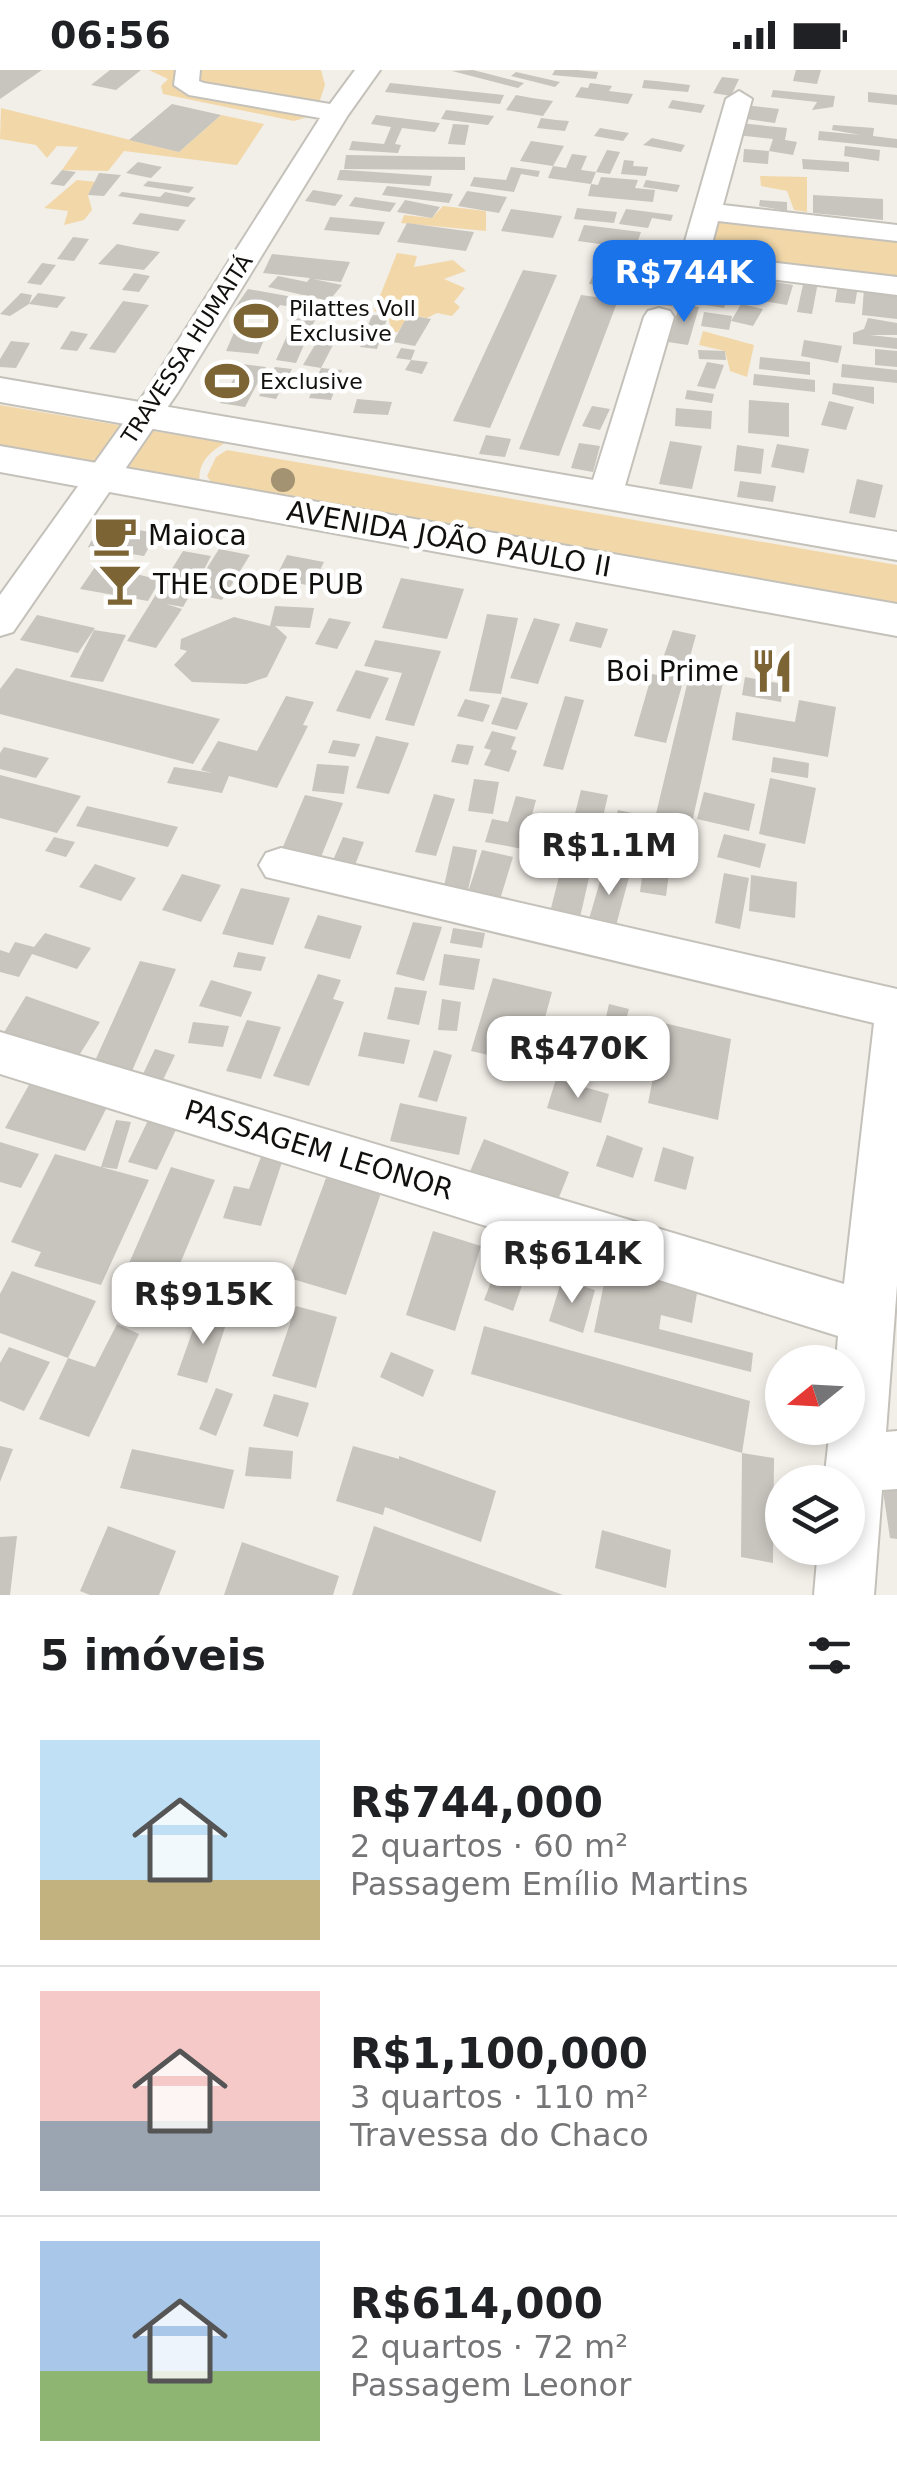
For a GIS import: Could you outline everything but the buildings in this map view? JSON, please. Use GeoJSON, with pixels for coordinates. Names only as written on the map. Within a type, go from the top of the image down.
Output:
{"type":"FeatureCollection","features":[{"type":"Feature","properties":{"kind":"main road"},"geometry":{"type":"LineString","coordinates":[[4,391],[897,546]]}},
{"type":"Feature","properties":{"kind":"main road"},"geometry":{"type":"LineString","coordinates":[[0,442],[18,435],[33,416],[22,396],[4,391]]}},
{"type":"Feature","properties":{"kind":"main road"},"geometry":{"type":"LineString","coordinates":[[235,501],[221,497],[202,476],[218,451],[237,444],[296,449],[320,446]]}},
{"type":"Feature","properties":{"kind":"main road","name":"AVENIDA JOÃO PAULO II"},"geometry":{"type":"LineString","coordinates":[[0,459],[897,620]]}},
{"type":"Feature","properties":{"kind":"street"},"geometry":{"type":"LineString","coordinates":[[188,70],[186,85],[259,102],[336,112]]}},
{"type":"Feature","properties":{"kind":"street"},"geometry":{"type":"LineString","coordinates":[[220,94],[235,70]]}},
{"type":"Feature","properties":{"kind":"street","name":"TRAVESSA HUMAITÁ"},"geometry":{"type":"LineString","coordinates":[[0,623],[146,416],[336,112],[368,70]]}},
{"type":"Feature","properties":{"kind":"street"},"geometry":{"type":"LineString","coordinates":[[259,102],[278,80]]}},
{"type":"Feature","properties":{"kind":"street"},"geometry":{"type":"LineString","coordinates":[[740,99],[694,262],[897,286]]}},
{"type":"Feature","properties":{"kind":"street"},"geometry":{"type":"LineString","coordinates":[[708,212],[897,233]]}},
{"type":"Feature","properties":{"kind":"street"},"geometry":{"type":"LineString","coordinates":[[605,496],[659,317]]}},
{"type":"Feature","properties":{"kind":"street"},"geometry":{"type":"LineString","coordinates":[[282,865],[897,1009]]}},
{"type":"Feature","properties":{"kind":"street"},"geometry":{"type":"LineString","coordinates":[[844,1595],[876,1462],[867,1318],[897,1024]]}},
{"type":"Feature","properties":{"kind":"street","name":"PASSAGEM LEONOR"},"geometry":{"type":"LineString","coordinates":[[0,1053],[867,1318]]}},
{"type":"Feature","properties":{"kind":"shaded area"},"geometry":{"type":"Polygon","coordinates":[[[149,70],[321,70],[325,85],[315,115],[294,121],[163,94],[161,86],[168,79],[149,70]]]}},
{"type":"Feature","properties":{"kind":"shaded area"},"geometry":{"type":"Polygon","coordinates":[[[1,108],[179,152],[221,115],[264,124],[237,165],[124,151],[108,171],[62,170],[78,147],[57,146],[47,158],[36,145],[0,139],[1,108]]]}},
{"type":"Feature","properties":{"kind":"shaded area"},"geometry":{"type":"Polygon","coordinates":[[[760,176],[807,177],[807,212],[794,210],[787,191],[761,186],[760,176]]]}},
{"type":"Feature","properties":{"kind":"shaded area"},"geometry":{"type":"Polygon","coordinates":[[[77,180],[97,182],[88,195],[92,210],[84,220],[64,225],[68,211],[44,208],[77,180]]]}},
{"type":"Feature","properties":{"kind":"shaded area"},"geometry":{"type":"Polygon","coordinates":[[[443,206],[486,211],[486,231],[401,223],[404,215],[432,218],[443,206]]]}},
{"type":"Feature","properties":{"kind":"shaded area"},"geometry":{"type":"Polygon","coordinates":[[[714,219],[897,238],[897,277],[700,255],[714,219]]]}},
{"type":"Feature","properties":{"kind":"shaded area"},"geometry":{"type":"Polygon","coordinates":[[[397,253],[417,256],[414,267],[453,260],[466,271],[444,279],[465,288],[454,302],[460,307],[452,316],[409,315],[398,332],[392,332],[388,316],[374,311],[397,253]]]}},
{"type":"Feature","properties":{"kind":"shaded area"},"geometry":{"type":"Polygon","coordinates":[[[703,331],[754,345],[747,377],[730,371],[725,351],[699,345],[703,331]]]}},
{"type":"Feature","properties":{"kind":"shaded area"},"geometry":{"type":"Polygon","coordinates":[[[0,405],[225,443],[204,461],[201,488],[0,450],[0,405]]]}},
{"type":"Feature","properties":{"kind":"shaded area"},"geometry":{"type":"Polygon","coordinates":[[[227,450],[897,565],[897,616],[215,488],[207,476],[216,457],[227,450]]]}},
{"type":"Feature","properties":{"kind":"place","name":"Pilattes Voll Exclusive"},"geometry":{"type":"Point","coordinates":[256,321]}},
{"type":"Feature","properties":{"kind":"place","name":"Exclusive"},"geometry":{"type":"Point","coordinates":[227,381]}},
{"type":"Feature","properties":{"kind":"place","name":"Maioca"},"geometry":{"type":"Point","coordinates":[115,535]}},
{"type":"Feature","properties":{"kind":"place","name":"THE CODE PUB"},"geometry":{"type":"Point","coordinates":[120,584]}},
{"type":"Feature","properties":{"kind":"place","name":"Boi Prime"},"geometry":{"type":"Point","coordinates":[772,671]}}]}
